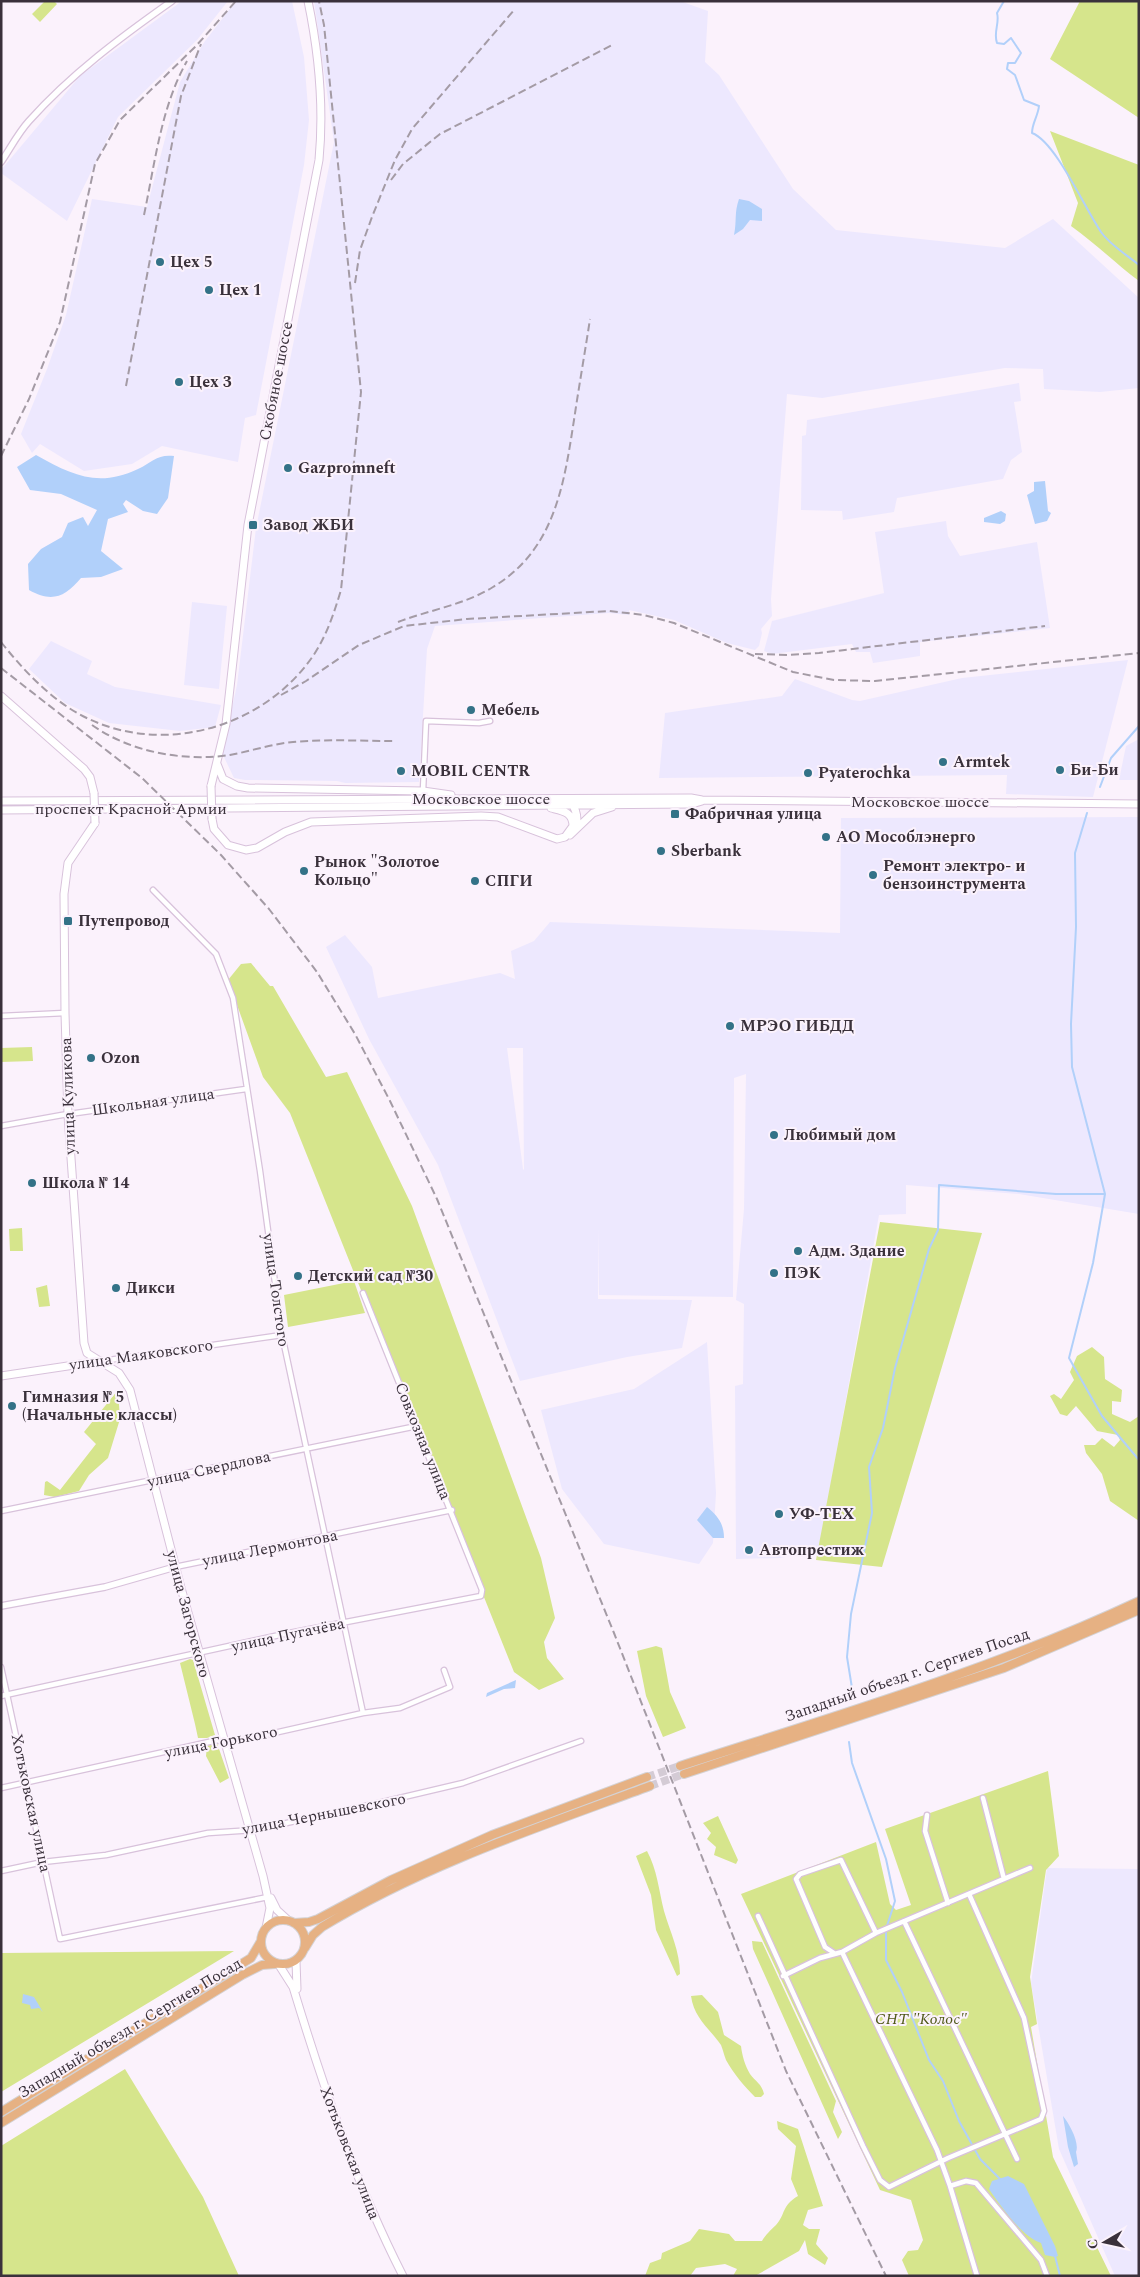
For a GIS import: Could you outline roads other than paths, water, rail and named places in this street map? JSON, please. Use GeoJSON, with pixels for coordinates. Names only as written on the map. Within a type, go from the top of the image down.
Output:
{"type":"FeatureCollection","features":[{"type":"Feature","properties":{"kind":"main road","name":"Скобяное шоссе"},"geometry":{"type":"LineString","coordinates":[[212,819],[211,786],[228,705],[248,525],[319,160],[322,102],[316,44],[308,1]]}},
{"type":"Feature","properties":{"kind":"main road","name":"улица Куликова"},"geometry":{"type":"LineString","coordinates":[[1,696],[84,769],[90,778],[94,793],[92,826],[68,862],[65,877],[65,1016],[68,1114],[84,1343],[87,1353],[102,1361]]}},
{"type":"Feature","properties":{"kind":"main road"},"geometry":{"type":"LineString","coordinates":[[216,761],[218,773],[223,779],[237,786],[248,788],[423,790],[491,798]]}},
{"type":"Feature","properties":{"kind":"main road","name":"Московское шоссе"},"geometry":{"type":"LineString","coordinates":[[259,800],[491,798],[625,804],[692,804],[702,800]]}},
{"type":"Feature","properties":{"kind":"main road","name":"Московское шоссе"},"geometry":{"type":"LineString","coordinates":[[260,808],[537,806],[571,802],[691,798],[702,800],[1139,804]]}},
{"type":"Feature","properties":{"kind":"main road","name":"проспект Красной Армии"},"geometry":{"type":"LineString","coordinates":[[1,801],[259,800]]}},
{"type":"Feature","properties":{"kind":"main road"},"geometry":{"type":"LineString","coordinates":[[565,837],[574,830],[578,822],[577,812],[571,802]]}},
{"type":"Feature","properties":{"kind":"main road"},"geometry":{"type":"LineString","coordinates":[[565,837],[574,832],[593,813],[625,804]]}},
{"type":"Feature","properties":{"kind":"main road","name":"Московское шоссе"},"geometry":{"type":"LineString","coordinates":[[212,819],[214,829],[228,845],[246,850],[257,848],[297,825],[343,819],[498,817],[557,839],[565,837],[573,826],[570,814],[537,806]]}},
{"type":"Feature","properties":{"kind":"main road","name":"проспект Красной Армии"},"geometry":{"type":"LineString","coordinates":[[1,810],[260,808]]}},
{"type":"Feature","properties":{"kind":"main road","name":"улица Маяковского"},"geometry":{"type":"LineString","coordinates":[[1,1376],[102,1361]]}},
{"type":"Feature","properties":{"kind":"main road","name":"улица Загорского"},"geometry":{"type":"LineString","coordinates":[[102,1361],[119,1373],[130,1390],[175,1567],[263,1876]]}},
{"type":"Feature","properties":{"kind":"main road","name":"Западный объезд г. Сергиев Посад"},"geometry":{"type":"LineString","coordinates":[[680,1766],[999,1660],[1053,1639],[1139,1600]]}},
{"type":"Feature","properties":{"kind":"main road","name":"Западный объезд г. Сергиев Посад"},"geometry":{"type":"LineString","coordinates":[[684,1774],[1004,1668],[1139,1610]]}},
{"type":"Feature","properties":{"kind":"main road"},"geometry":{"type":"LineString","coordinates":[[266,1928],[274,1922],[309,1922],[318,1919],[391,1880],[492,1835],[647,1777]]}},
{"type":"Feature","properties":{"kind":"main road"},"geometry":{"type":"LineString","coordinates":[[305,2026],[296,1982],[296,1961],[313,1935],[322,1927],[395,1888],[495,1843],[650,1786]]}},
{"type":"Feature","properties":{"kind":"main road"},"geometry":{"type":"LineString","coordinates":[[263,1876],[277,1910],[304,1933],[305,1948]]}},
{"type":"Feature","properties":{"kind":"main road"},"geometry":{"type":"LineString","coordinates":[[263,1876],[270,1912],[260,1941],[263,1953],[277,1964],[292,1984],[305,2026]]}},
{"type":"Feature","properties":{"kind":"main road","name":"Западный объезд г. Сергиев Посад"},"geometry":{"type":"LineString","coordinates":[[1,2112],[251,1958],[260,1941]]}},
{"type":"Feature","properties":{"kind":"main road"},"geometry":{"type":"LineString","coordinates":[[277,1964],[285,1965],[296,1961]]}},
{"type":"Feature","properties":{"kind":"main road","name":"Западный объезд г. Сергиев Посад"},"geometry":{"type":"LineString","coordinates":[[1,2123],[249,1971],[262,1965],[277,1964]]}},
{"type":"Feature","properties":{"kind":"main road","name":"Хотьковская улица"},"geometry":{"type":"LineString","coordinates":[[305,2026],[352,2164],[370,2209],[403,2276]]}},
{"type":"Feature","properties":{"kind":"street"},"geometry":{"type":"LineString","coordinates":[[1,162],[28,122],[75,75],[109,46],[172,1]]}},
{"type":"Feature","properties":{"kind":"street"},"geometry":{"type":"LineString","coordinates":[[423,790],[426,721],[490,722]]}},
{"type":"Feature","properties":{"kind":"street","name":"улица Толстого"},"geometry":{"type":"LineString","coordinates":[[152,890],[216,954],[233,998],[260,1171],[282,1335],[363,1713]]}},
{"type":"Feature","properties":{"kind":"street"},"geometry":{"type":"LineString","coordinates":[[1,1016],[65,1016]]}},
{"type":"Feature","properties":{"kind":"street","name":"Школьная улица"},"geometry":{"type":"LineString","coordinates":[[1,1126],[68,1114],[246,1089]]}},
{"type":"Feature","properties":{"kind":"street","name":"Совхозная улица"},"geometry":{"type":"LineString","coordinates":[[363,1293],[452,1510],[482,1590]]}},
{"type":"Feature","properties":{"kind":"street","name":"улица Маяковского"},"geometry":{"type":"LineString","coordinates":[[102,1361],[282,1335]]}},
{"type":"Feature","properties":{"kind":"street","name":"улица Свердлова"},"geometry":{"type":"LineString","coordinates":[[1,1511],[417,1426]]}},
{"type":"Feature","properties":{"kind":"street","name":"улица Лермонтова"},"geometry":{"type":"LineString","coordinates":[[1,1606],[105,1587],[175,1567],[325,1538],[452,1510]]}},
{"type":"Feature","properties":{"kind":"street","name":"улица Пугачёва"},"geometry":{"type":"LineString","coordinates":[[1,1696],[284,1634],[345,1624],[481,1596],[482,1590]]}},
{"type":"Feature","properties":{"kind":"street","name":"Хотьковская улица"},"geometry":{"type":"LineString","coordinates":[[1,1667],[60,1939],[268,1897]]}},
{"type":"Feature","properties":{"kind":"street","name":"улица Горького"},"geometry":{"type":"LineString","coordinates":[[1,1788],[218,1740],[225,1744],[363,1713],[400,1708],[450,1687],[444,1670]]}},
{"type":"Feature","properties":{"kind":"street","name":"улица Чернышевского"},"geometry":{"type":"LineString","coordinates":[[1,1871],[43,1862],[106,1855],[208,1834],[250,1830],[439,1790],[581,1741]]}},
{"type":"Feature","properties":{"kind":"street"},"geometry":{"type":"LineString","coordinates":[[983,1798],[1004,1879]]}},
{"type":"Feature","properties":{"kind":"street"},"geometry":{"type":"LineString","coordinates":[[927,1815],[925,1831],[948,1903]]}},
{"type":"Feature","properties":{"kind":"street"},"geometry":{"type":"LineString","coordinates":[[834,1953],[825,1947],[796,1879],[800,1874],[842,1860],[876,1933]]}},
{"type":"Feature","properties":{"kind":"street"},"geometry":{"type":"LineString","coordinates":[[784,1976],[834,1953],[842,1952],[876,1933],[1030,1868]]}},
{"type":"Feature","properties":{"kind":"street"},"geometry":{"type":"LineString","coordinates":[[758,1916],[863,2146],[885,2185],[894,2186],[942,2163],[948,2158],[1040,2119],[1044,2111],[1024,2018],[969,1894]]}},
{"type":"Feature","properties":{"kind":"street"},"geometry":{"type":"LineString","coordinates":[[904,1921],[1017,2159]]}},
{"type":"Feature","properties":{"kind":"street"},"geometry":{"type":"LineString","coordinates":[[842,1952],[942,2163],[977,2276]]}},
{"type":"Feature","properties":{"kind":"street"},"geometry":{"type":"LineString","coordinates":[[950,2186],[966,2181],[976,2183],[1041,2260],[1047,2276]]}},
{"type":"Feature","properties":{"kind":"water"},"geometry":{"type":"Polygon","coordinates":[[[739,199],[749,201],[762,209],[762,221],[750,220],[743,229],[734,235],[737,209],[739,199]]]}},
{"type":"Feature","properties":{"kind":"water"},"geometry":{"type":"Polygon","coordinates":[[[36,455],[74,473],[98,478],[124,475],[159,457],[174,456],[168,498],[157,514],[143,511],[126,500],[123,504],[128,512],[108,519],[101,551],[123,569],[101,577],[81,578],[64,594],[58,596],[45,596],[29,590],[28,564],[41,549],[62,537],[68,523],[83,517],[88,526],[97,510],[61,494],[30,490],[17,467],[36,455]]]}},
{"type":"Feature","properties":{"kind":"water"},"geometry":{"type":"Polygon","coordinates":[[[1045,481],[1048,511],[1051,513],[1047,521],[1035,524],[1027,495],[1034,491],[1034,482],[1045,481]]]}},
{"type":"Feature","properties":{"kind":"water"},"geometry":{"type":"Polygon","coordinates":[[[1001,511],[1006,514],[1005,521],[1000,524],[984,522],[984,518],[1001,511]]]}},
{"type":"Feature","properties":{"kind":"water"},"geometry":{"type":"Polygon","coordinates":[[[707,1507],[720,1521],[724,1538],[713,1538],[697,1520],[707,1507]]]}},
{"type":"Feature","properties":{"kind":"water"},"geometry":{"type":"Polygon","coordinates":[[[516,1680],[515,1688],[504,1689],[486,1697],[487,1693],[516,1680]]]}},
{"type":"Feature","properties":{"kind":"water"},"geometry":{"type":"Polygon","coordinates":[[[23,1994],[34,1997],[43,2012],[39,2008],[31,2009],[30,2005],[22,2003],[23,1994]]]}},
{"type":"Feature","properties":{"kind":"water"},"geometry":{"type":"Polygon","coordinates":[[[1063,2116],[1075,2138],[1078,2164],[1074,2167],[1068,2147],[1063,2116]]]}},
{"type":"Feature","properties":{"kind":"water"},"geometry":{"type":"Polygon","coordinates":[[[1008,2176],[1024,2184],[1055,2246],[1058,2256],[1045,2255],[1041,2243],[1034,2240],[1019,2227],[1005,2212],[989,2189],[992,2181],[1008,2176]]]}},
{"type":"Feature","properties":{"kind":"waterway"},"geometry":{"type":"LineString","coordinates":[[1004,1],[997,13],[996,39],[997,43],[1004,44],[1011,38],[1021,53],[1015,63],[1008,63],[1007,69],[1015,75],[1024,100],[1039,106],[1032,133],[1051,149],[1070,177],[1094,222],[1105,237],[1139,265]]}},
{"type":"Feature","properties":{"kind":"waterway"},"geometry":{"type":"LineString","coordinates":[[1100,787],[1111,758],[1139,726]]}},
{"type":"Feature","properties":{"kind":"waterway"},"geometry":{"type":"LineString","coordinates":[[1087,813],[1075,853],[1076,927],[1071,1024],[1072,1067],[1105,1194],[1093,1263],[1069,1358],[1102,1416],[1139,1460]]}},
{"type":"Feature","properties":{"kind":"waterway"},"geometry":{"type":"LineString","coordinates":[[852,1688],[847,1657],[851,1614],[872,1513],[869,1467],[883,1428],[895,1368],[929,1249],[938,1230],[939,1185],[1056,1194],[1105,1194]]}},
{"type":"Feature","properties":{"kind":"waterway"},"geometry":{"type":"LineString","coordinates":[[849,1742],[852,1763],[886,1859],[895,1901],[886,1929],[886,1960],[902,1992],[929,2060],[943,2081],[959,2121],[980,2159],[1000,2179]]}},
{"type":"Feature","properties":{"kind":"waterway"},"geometry":{"type":"LineString","coordinates":[[1055,2256],[1060,2276]]}},
{"type":"Feature","properties":{"kind":"tunnel"},"geometry":{"type":"LineString","coordinates":[[647,1777],[680,1766]]}},
{"type":"Feature","properties":{"kind":"tunnel"},"geometry":{"type":"LineString","coordinates":[[650,1786],[684,1774]]}},
{"type":"Feature","properties":{"kind":"railway"},"geometry":{"type":"LineString","coordinates":[[1,456],[29,399],[60,322],[95,164],[120,120],[196,46],[236,1]]}},
{"type":"Feature","properties":{"kind":"railway"},"geometry":{"type":"LineString","coordinates":[[1,642],[32,678],[69,708],[100,724],[133,733],[167,735],[201,730],[234,720],[264,704],[291,682],[313,656],[326,632],[341,590],[361,392],[324,25],[319,1]]}},
{"type":"Feature","properties":{"kind":"railway"},"geometry":{"type":"LineString","coordinates":[[355,283],[360,250],[372,217],[395,160],[412,129],[515,9]]}},
{"type":"Feature","properties":{"kind":"railway"},"geometry":{"type":"LineString","coordinates":[[126,386],[181,96],[201,44]]}},
{"type":"Feature","properties":{"kind":"railway"},"geometry":{"type":"LineString","coordinates":[[391,180],[403,164],[440,134],[612,45]]}},
{"type":"Feature","properties":{"kind":"railway"},"geometry":{"type":"LineString","coordinates":[[144,215],[165,116],[178,79],[187,61]]}},
{"type":"Feature","properties":{"kind":"railway"},"geometry":{"type":"LineString","coordinates":[[398,622],[458,603],[493,587],[514,572],[543,535],[553,514],[566,468],[590,319]]}},
{"type":"Feature","properties":{"kind":"railway"},"geometry":{"type":"LineString","coordinates":[[281,695],[306,681],[359,645],[404,626],[467,619],[609,611],[644,615],[674,623],[793,672],[834,680],[875,681],[1139,653]]}},
{"type":"Feature","properties":{"kind":"railway"},"geometry":{"type":"LineString","coordinates":[[755,654],[789,655],[819,653],[1045,626]]}},
{"type":"Feature","properties":{"kind":"railway"},"geometry":{"type":"LineString","coordinates":[[1,668],[142,778],[221,855],[269,909],[317,972],[355,1034],[390,1101],[437,1199],[614,1633],[786,2071],[886,2276]]}},
{"type":"Feature","properties":{"kind":"railway"},"geometry":{"type":"LineString","coordinates":[[92,725],[123,742],[140,748],[158,753],[194,757],[230,755],[293,742],[332,740],[396,741]]}},
{"type":"Feature","properties":{"kind":"place","name":"Цех 5"},"geometry":{"type":"Point","coordinates":[160,262]}},
{"type":"Feature","properties":{"kind":"place","name":"Цех 1"},"geometry":{"type":"Point","coordinates":[209,290]}},
{"type":"Feature","properties":{"kind":"place","name":"Цех 3"},"geometry":{"type":"Point","coordinates":[179,382]}},
{"type":"Feature","properties":{"kind":"place","name":"Gazpromneft"},"geometry":{"type":"Point","coordinates":[288,468]}},
{"type":"Feature","properties":{"kind":"place","name":"Завод ЖБИ"},"geometry":{"type":"Point","coordinates":[253,525]}},
{"type":"Feature","properties":{"kind":"place","name":"Мебель"},"geometry":{"type":"Point","coordinates":[471,710]}},
{"type":"Feature","properties":{"kind":"place","name":"Armtek"},"geometry":{"type":"Point","coordinates":[943,762]}},
{"type":"Feature","properties":{"kind":"place","name":"Би-Би"},"geometry":{"type":"Point","coordinates":[1060,770]}},
{"type":"Feature","properties":{"kind":"place","name":"MOBIL CENTR"},"geometry":{"type":"Point","coordinates":[401,771]}},
{"type":"Feature","properties":{"kind":"place","name":"Pyaterochka"},"geometry":{"type":"Point","coordinates":[808,773]}},
{"type":"Feature","properties":{"kind":"place","name":"Фабричная улица"},"geometry":{"type":"Point","coordinates":[675,814]}},
{"type":"Feature","properties":{"kind":"place","name":"АО Мособлэнерго"},"geometry":{"type":"Point","coordinates":[826,837]}},
{"type":"Feature","properties":{"kind":"place","name":"Sberbank"},"geometry":{"type":"Point","coordinates":[661,851]}},
{"type":"Feature","properties":{"kind":"place","name":"Рынок \"Золотое Кольцо\""},"geometry":{"type":"Point","coordinates":[304,871]}},
{"type":"Feature","properties":{"kind":"place","name":"Ремонт электро- и бензоинструмента"},"geometry":{"type":"Point","coordinates":[873,875]}},
{"type":"Feature","properties":{"kind":"place","name":"СПГИ"},"geometry":{"type":"Point","coordinates":[475,881]}},
{"type":"Feature","properties":{"kind":"place","name":"Путепровод"},"geometry":{"type":"Point","coordinates":[68,921]}},
{"type":"Feature","properties":{"kind":"place","name":"МРЭО ГИБДД"},"geometry":{"type":"Point","coordinates":[730,1026]}},
{"type":"Feature","properties":{"kind":"place","name":"Ozon"},"geometry":{"type":"Point","coordinates":[91,1058]}},
{"type":"Feature","properties":{"kind":"place","name":"Любимый дом"},"geometry":{"type":"Point","coordinates":[774,1135]}},
{"type":"Feature","properties":{"kind":"place","name":"Школа № 14"},"geometry":{"type":"Point","coordinates":[32,1183]}},
{"type":"Feature","properties":{"kind":"place","name":"Адм. Здание"},"geometry":{"type":"Point","coordinates":[798,1251]}},
{"type":"Feature","properties":{"kind":"place","name":"ПЭК"},"geometry":{"type":"Point","coordinates":[774,1273]}},
{"type":"Feature","properties":{"kind":"place","name":"Детский сад №30"},"geometry":{"type":"Point","coordinates":[298,1276]}},
{"type":"Feature","properties":{"kind":"place","name":"Дикси"},"geometry":{"type":"Point","coordinates":[116,1288]}},
{"type":"Feature","properties":{"kind":"place","name":"Гимназия № 5 (Начальные классы)"},"geometry":{"type":"Point","coordinates":[12,1406]}},
{"type":"Feature","properties":{"kind":"place","name":"УФ-ТЕХ"},"geometry":{"type":"Point","coordinates":[779,1514]}},
{"type":"Feature","properties":{"kind":"place","name":"Автопрестиж"},"geometry":{"type":"Point","coordinates":[749,1550]}},
{"type":"Feature","properties":{"kind":"park label","name":"СНТ \"Колос\""},"geometry":{"type":"Point","coordinates":[921,2019]}}]}
